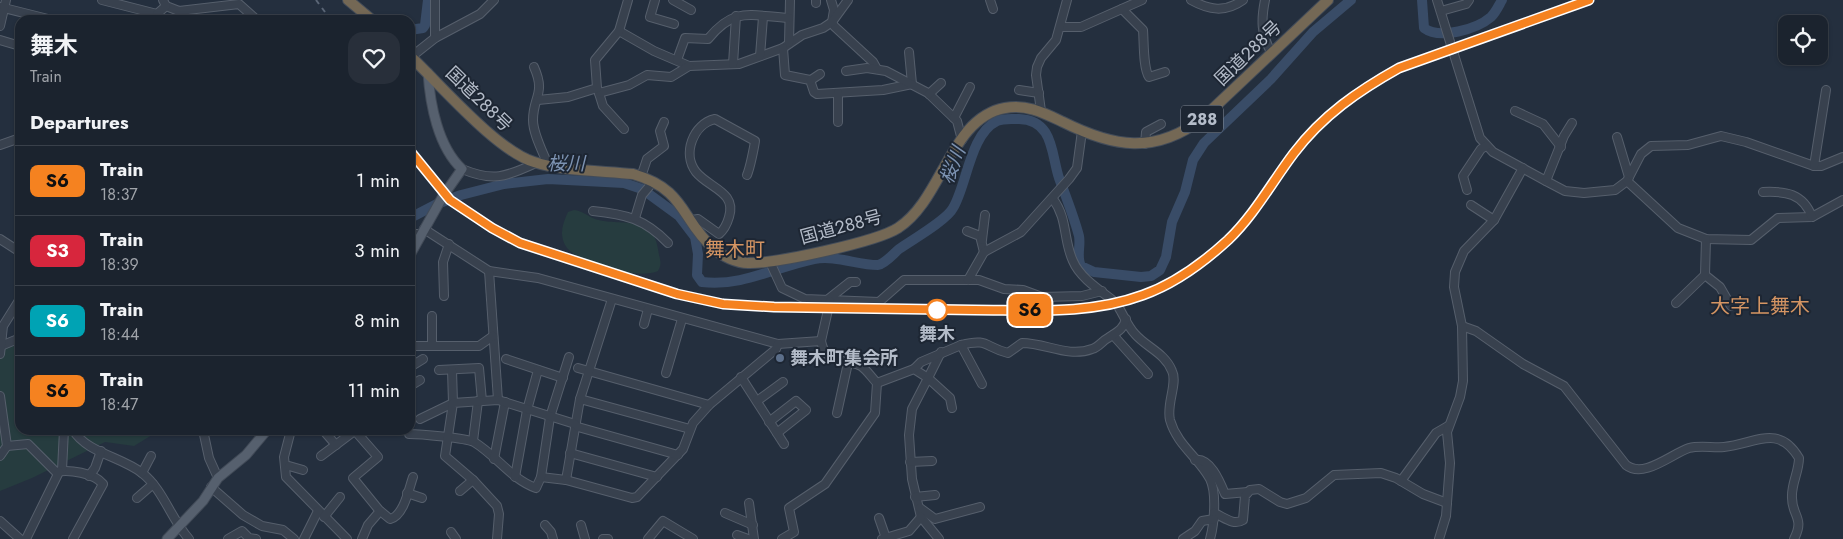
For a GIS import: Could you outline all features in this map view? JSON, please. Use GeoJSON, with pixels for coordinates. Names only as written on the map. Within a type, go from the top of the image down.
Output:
{"type":"FeatureCollection","features":[{"type":"Feature","properties":{"kind":"highway"},"geometry":{"type":"LineString","coordinates":[[348,0],[366,15]]}},
{"type":"Feature","properties":{"kind":"highway","name":"国道288号"},"geometry":{"type":"LineString","coordinates":[[415,61],[497,140],[515,153],[536,163],[641,177],[650,184],[674,196],[713,248],[725,256],[742,263],[773,268],[884,235],[910,219],[924,202],[974,123],[995,110],[1019,107],[1041,111],[1082,132],[1111,142],[1145,144],[1168,138],[1197,122],[1328,0]]}},
{"type":"Feature","properties":{"kind":"main road"},"geometry":{"type":"LineString","coordinates":[[415,246],[443,196],[462,168],[449,155],[443,139],[432,102],[428,73]]}},
{"type":"Feature","properties":{"kind":"main road"},"geometry":{"type":"LineString","coordinates":[[167,539],[203,501],[218,478],[246,455],[260,435]]}},
{"type":"Feature","properties":{"kind":"street"},"geometry":{"type":"LineString","coordinates":[[102,0],[151,15]]}},
{"type":"Feature","properties":{"kind":"street"},"geometry":{"type":"LineString","coordinates":[[434,38],[435,0]]}},
{"type":"Feature","properties":{"kind":"street"},"geometry":{"type":"LineString","coordinates":[[415,54],[434,38],[480,14],[494,0]]}},
{"type":"Feature","properties":{"kind":"street"},"geometry":{"type":"LineString","coordinates":[[624,129],[603,106],[598,91],[595,60],[619,32],[628,0]]}},
{"type":"Feature","properties":{"kind":"street"},"geometry":{"type":"LineString","coordinates":[[655,0],[650,17],[674,24]]}},
{"type":"Feature","properties":{"kind":"street"},"geometry":{"type":"LineString","coordinates":[[673,0],[691,10]]}},
{"type":"Feature","properties":{"kind":"street"},"geometry":{"type":"LineString","coordinates":[[790,0],[785,75],[811,80],[820,74]]}},
{"type":"Feature","properties":{"kind":"street"},"geometry":{"type":"LineString","coordinates":[[831,0],[834,10],[832,22],[843,36],[873,62],[877,69]]}},
{"type":"Feature","properties":{"kind":"street"},"geometry":{"type":"LineString","coordinates":[[538,100],[568,97],[629,85],[647,75],[671,77],[689,66],[733,64],[760,56],[832,22],[848,0]]}},
{"type":"Feature","properties":{"kind":"street"},"geometry":{"type":"LineString","coordinates":[[990,0],[993,9]]}},
{"type":"Feature","properties":{"kind":"street"},"geometry":{"type":"LineString","coordinates":[[1041,111],[1036,75],[1037,67],[1041,58],[1056,40],[1067,0]]}},
{"type":"Feature","properties":{"kind":"street"},"geometry":{"type":"LineString","coordinates":[[1061,27],[1081,28],[1142,0]]}},
{"type":"Feature","properties":{"kind":"street"},"geometry":{"type":"LineString","coordinates":[[1191,0],[1212,10],[1231,7],[1243,0]]}},
{"type":"Feature","properties":{"kind":"street"},"geometry":{"type":"LineString","coordinates":[[1265,0],[1262,28],[1264,39],[1271,52]]}},
{"type":"Feature","properties":{"kind":"street"},"geometry":{"type":"LineString","coordinates":[[1437,0],[1478,134],[1486,146],[1565,190],[1594,193],[1612,191],[1628,179],[1641,154],[1651,146],[1688,145],[1722,136],[1746,142],[1814,166],[1839,159],[1843,168]]}},
{"type":"Feature","properties":{"kind":"street"},"geometry":{"type":"LineString","coordinates":[[1441,11],[1451,4],[1466,4],[1470,0]]}},
{"type":"Feature","properties":{"kind":"street"},"geometry":{"type":"LineString","coordinates":[[158,15],[164,3],[179,11],[196,4],[240,2],[251,15]]}},
{"type":"Feature","properties":{"kind":"street"},"geometry":{"type":"LineString","coordinates":[[0,26],[3,5],[36,15]]}},
{"type":"Feature","properties":{"kind":"street"},"geometry":{"type":"LineString","coordinates":[[1122,8],[1143,30],[1143,47],[1146,56],[1145,69],[1149,77],[1164,72]]}},
{"type":"Feature","properties":{"kind":"street"},"geometry":{"type":"LineString","coordinates":[[677,60],[685,38],[708,39],[721,23],[736,16],[789,18]]}},
{"type":"Feature","properties":{"kind":"street"},"geometry":{"type":"LineString","coordinates":[[733,64],[736,16]]}},
{"type":"Feature","properties":{"kind":"street"},"geometry":{"type":"LineString","coordinates":[[760,56],[763,17]]}},
{"type":"Feature","properties":{"kind":"street"},"geometry":{"type":"LineString","coordinates":[[619,32],[654,51],[689,66]]}},
{"type":"Feature","properties":{"kind":"street"},"geometry":{"type":"LineString","coordinates":[[0,40],[15,44]]}},
{"type":"Feature","properties":{"kind":"street"},"geometry":{"type":"LineString","coordinates":[[909,52],[912,84]]}},
{"type":"Feature","properties":{"kind":"street"},"geometry":{"type":"LineString","coordinates":[[534,67],[540,86],[533,122],[548,165]]}},
{"type":"Feature","properties":{"kind":"street"},"geometry":{"type":"LineString","coordinates":[[846,71],[877,69],[891,73],[929,94],[954,118],[959,126],[962,140]]}},
{"type":"Feature","properties":{"kind":"street"},"geometry":{"type":"LineString","coordinates":[[811,80],[815,93],[883,90],[912,84]]}},
{"type":"Feature","properties":{"kind":"street"},"geometry":{"type":"LineString","coordinates":[[929,94],[941,83]]}},
{"type":"Feature","properties":{"kind":"street"},"geometry":{"type":"LineString","coordinates":[[954,118],[970,87]]}},
{"type":"Feature","properties":{"kind":"street"},"geometry":{"type":"LineString","coordinates":[[1018,90],[1039,93]]}},
{"type":"Feature","properties":{"kind":"street"},"geometry":{"type":"LineString","coordinates":[[1814,166],[1826,90]]}},
{"type":"Feature","properties":{"kind":"street"},"geometry":{"type":"LineString","coordinates":[[838,93],[838,122]]}},
{"type":"Feature","properties":{"kind":"street"},"geometry":{"type":"LineString","coordinates":[[1515,111],[1543,124],[1561,147]]}},
{"type":"Feature","properties":{"kind":"street"},"geometry":{"type":"LineString","coordinates":[[692,220],[698,220],[719,234],[726,225],[731,207],[728,197],[696,171],[692,163],[692,139],[695,132],[705,123],[715,119],[755,141],[747,175]]}},
{"type":"Feature","properties":{"kind":"street"},"geometry":{"type":"LineString","coordinates":[[641,177],[647,160],[664,146],[660,131],[664,122]]}},
{"type":"Feature","properties":{"kind":"street"},"geometry":{"type":"LineString","coordinates":[[1546,181],[1572,123]]}},
{"type":"Feature","properties":{"kind":"street"},"geometry":{"type":"LineString","coordinates":[[1145,144],[1146,132],[1161,124]]}},
{"type":"Feature","properties":{"kind":"street"},"geometry":{"type":"LineString","coordinates":[[968,280],[984,252],[1021,232],[1069,179],[1077,168],[1082,132]]}},
{"type":"Feature","properties":{"kind":"street"},"geometry":{"type":"LineString","coordinates":[[1617,137],[1628,179],[1672,224],[1706,239],[1750,240],[1778,218],[1812,217],[1843,200]]}},
{"type":"Feature","properties":{"kind":"street"},"geometry":{"type":"LineString","coordinates":[[0,145],[15,140]]}},
{"type":"Feature","properties":{"kind":"street"},"geometry":{"type":"LineString","coordinates":[[1467,190],[1463,176],[1486,146]]}},
{"type":"Feature","properties":{"kind":"street"},"geometry":{"type":"LineString","coordinates":[[462,168],[485,176],[501,177],[536,163]]}},
{"type":"Feature","properties":{"kind":"street"},"geometry":{"type":"LineString","coordinates":[[1439,539],[1446,516],[1450,463],[1448,426],[1460,397],[1463,381],[1462,326],[1454,287],[1456,267],[1464,251],[1494,220],[1523,168]]}},
{"type":"Feature","properties":{"kind":"street"},"geometry":{"type":"LineString","coordinates":[[635,218],[642,195],[650,184]]}},
{"type":"Feature","properties":{"kind":"street"},"geometry":{"type":"LineString","coordinates":[[1763,192],[1787,192],[1806,207],[1812,217]]}},
{"type":"Feature","properties":{"kind":"street"},"geometry":{"type":"LineString","coordinates":[[1053,198],[1061,211],[1073,262],[1077,269],[1117,305],[1133,332],[1157,351],[1172,371],[1174,377],[1169,407],[1170,421],[1185,449],[1211,482],[1214,516],[1210,539]]}},
{"type":"Feature","properties":{"kind":"street"},"geometry":{"type":"LineString","coordinates":[[1471,205],[1494,220]]}},
{"type":"Feature","properties":{"kind":"street"},"geometry":{"type":"LineString","coordinates":[[593,212],[635,218],[658,233],[668,244]]}},
{"type":"Feature","properties":{"kind":"street"},"geometry":{"type":"LineString","coordinates":[[984,252],[982,240],[985,215]]}},
{"type":"Feature","properties":{"kind":"street"},"geometry":{"type":"LineString","coordinates":[[967,231],[978,234],[982,240]]}},
{"type":"Feature","properties":{"kind":"street"},"geometry":{"type":"LineString","coordinates":[[415,233],[423,232],[450,244],[490,271],[538,278],[778,344],[821,341]]}},
{"type":"Feature","properties":{"kind":"street"},"geometry":{"type":"LineString","coordinates":[[0,239],[15,249]]}},
{"type":"Feature","properties":{"kind":"street"},"geometry":{"type":"LineString","coordinates":[[1676,303],[1704,275],[1706,239]]}},
{"type":"Feature","properties":{"kind":"street"},"geometry":{"type":"LineString","coordinates":[[444,296],[443,262],[450,244]]}},
{"type":"Feature","properties":{"kind":"street"},"geometry":{"type":"LineString","coordinates":[[773,268],[782,288],[806,299],[831,297],[879,302],[904,280],[968,280],[986,282],[1004,289],[1023,290],[1042,297],[1082,296],[1102,292]]}},
{"type":"Feature","properties":{"kind":"street"},"geometry":{"type":"LineString","coordinates":[[490,271],[493,336],[501,401],[494,459]]}},
{"type":"Feature","properties":{"kind":"street"},"geometry":{"type":"LineString","coordinates":[[1704,275],[1720,287],[1731,306]]}},
{"type":"Feature","properties":{"kind":"street"},"geometry":{"type":"LineString","coordinates":[[782,539],[794,532],[790,508],[825,484],[859,433],[875,414],[877,383],[862,367],[834,359],[824,353],[821,341],[831,297],[850,282],[856,282]]}},
{"type":"Feature","properties":{"kind":"street"},"geometry":{"type":"LineString","coordinates":[[566,480],[580,399],[612,299]]}},
{"type":"Feature","properties":{"kind":"street"},"geometry":{"type":"LineString","coordinates":[[1,350],[5,321],[15,306]]}},
{"type":"Feature","properties":{"kind":"street"},"geometry":{"type":"LineString","coordinates":[[644,324],[648,309]]}},
{"type":"Feature","properties":{"kind":"street"},"geometry":{"type":"LineString","coordinates":[[432,316],[432,345]]}},
{"type":"Feature","properties":{"kind":"street"},"geometry":{"type":"LineString","coordinates":[[666,373],[682,319]]}},
{"type":"Feature","properties":{"kind":"street"},"geometry":{"type":"LineString","coordinates":[[877,383],[914,369],[921,362],[961,345],[986,342],[995,349],[1008,353],[1022,343],[1059,351],[1088,351],[1095,349],[1113,334],[1122,330],[1126,319]]}},
{"type":"Feature","properties":{"kind":"street"},"geometry":{"type":"LineString","coordinates":[[1462,326],[1476,331],[1523,364],[1564,386],[1626,466],[1632,469],[1642,470],[1691,447],[1724,447],[1769,438],[1784,441],[1799,458],[1792,495],[1800,520],[1799,529],[1794,539]]}},
{"type":"Feature","properties":{"kind":"street"},"geometry":{"type":"LineString","coordinates":[[1113,334],[1148,374]]}},
{"type":"Feature","properties":{"kind":"street"},"geometry":{"type":"LineString","coordinates":[[415,346],[479,346],[493,336]]}},
{"type":"Feature","properties":{"kind":"street"},"geometry":{"type":"LineString","coordinates":[[1,350],[15,341]]}},
{"type":"Feature","properties":{"kind":"street"},"geometry":{"type":"LineString","coordinates":[[541,477],[566,480],[632,498],[637,497],[683,449],[690,429],[709,405],[776,349],[778,344]]}},
{"type":"Feature","properties":{"kind":"street"},"geometry":{"type":"LineString","coordinates":[[961,345],[982,384]]}},
{"type":"Feature","properties":{"kind":"street"},"geometry":{"type":"LineString","coordinates":[[939,539],[921,517],[915,497],[910,462],[909,435],[912,409],[941,352]]}},
{"type":"Feature","properties":{"kind":"street"},"geometry":{"type":"LineString","coordinates":[[415,434],[432,434],[473,441],[515,477],[536,488],[541,477],[550,417],[569,357]]}},
{"type":"Feature","properties":{"kind":"street"},"geometry":{"type":"LineString","coordinates":[[415,364],[423,359]]}},
{"type":"Feature","properties":{"kind":"street"},"geometry":{"type":"LineString","coordinates":[[506,359],[563,378]]}},
{"type":"Feature","properties":{"kind":"street"},"geometry":{"type":"LineString","coordinates":[[837,413],[848,363]]}},
{"type":"Feature","properties":{"kind":"street"},"geometry":{"type":"LineString","coordinates":[[439,370],[479,368],[480,401],[473,441]]}},
{"type":"Feature","properties":{"kind":"street"},"geometry":{"type":"LineString","coordinates":[[578,368],[709,405]]}},
{"type":"Feature","properties":{"kind":"street"},"geometry":{"type":"LineString","coordinates":[[914,369],[928,378],[950,398],[952,408]]}},
{"type":"Feature","properties":{"kind":"street"},"geometry":{"type":"LineString","coordinates":[[452,370],[453,403],[446,457],[473,480],[498,509],[497,539]]}},
{"type":"Feature","properties":{"kind":"street"},"geometry":{"type":"LineString","coordinates":[[515,477],[527,410],[538,370]]}},
{"type":"Feature","properties":{"kind":"street"},"geometry":{"type":"LineString","coordinates":[[742,377],[784,444]]}},
{"type":"Feature","properties":{"kind":"street"},"geometry":{"type":"LineString","coordinates":[[415,383],[420,380]]}},
{"type":"Feature","properties":{"kind":"street"},"geometry":{"type":"LineString","coordinates":[[757,401],[783,382]]}},
{"type":"Feature","properties":{"kind":"street"},"geometry":{"type":"LineString","coordinates":[[0,396],[7,446],[0,456]]}},
{"type":"Feature","properties":{"kind":"street"},"geometry":{"type":"LineString","coordinates":[[580,399],[690,429]]}},
{"type":"Feature","properties":{"kind":"street"},"geometry":{"type":"LineString","coordinates":[[420,419],[453,403],[501,401],[575,424],[578,427],[678,455]]}},
{"type":"Feature","properties":{"kind":"street"},"geometry":{"type":"LineString","coordinates":[[769,422],[796,401],[806,410],[777,433]]}},
{"type":"Feature","properties":{"kind":"street"},"geometry":{"type":"LineString","coordinates":[[1401,481],[1436,433],[1448,426]]}},
{"type":"Feature","properties":{"kind":"street"},"geometry":{"type":"LineString","coordinates":[[26,539],[60,471],[64,435]]}},
{"type":"Feature","properties":{"kind":"street"},"geometry":{"type":"LineString","coordinates":[[77,435],[83,442],[142,473],[152,484],[178,528],[189,539]]}},
{"type":"Feature","properties":{"kind":"street"},"geometry":{"type":"LineString","coordinates":[[204,435],[209,458],[218,478]]}},
{"type":"Feature","properties":{"kind":"street"},"geometry":{"type":"LineString","coordinates":[[290,435],[284,457],[286,477],[347,539]]}},
{"type":"Feature","properties":{"kind":"street"},"geometry":{"type":"LineString","coordinates":[[327,435],[336,445]]}},
{"type":"Feature","properties":{"kind":"street"},"geometry":{"type":"LineString","coordinates":[[321,456],[350,435]]}},
{"type":"Feature","properties":{"kind":"street"},"geometry":{"type":"LineString","coordinates":[[357,435],[378,457],[353,478],[389,519],[394,519],[413,476]]}},
{"type":"Feature","properties":{"kind":"street"},"geometry":{"type":"LineString","coordinates":[[7,446],[30,445],[56,472],[89,476],[103,484],[73,539]]}},
{"type":"Feature","properties":{"kind":"street"},"geometry":{"type":"LineString","coordinates":[[89,476],[95,468],[101,451]]}},
{"type":"Feature","properties":{"kind":"street"},"geometry":{"type":"LineString","coordinates":[[570,453],[658,476]]}},
{"type":"Feature","properties":{"kind":"street"},"geometry":{"type":"LineString","coordinates":[[142,473],[151,456]]}},
{"type":"Feature","properties":{"kind":"street"},"geometry":{"type":"LineString","coordinates":[[1195,460],[1202,460],[1208,465],[1226,494],[1239,491],[1248,492],[1257,488],[1280,502],[1287,504],[1306,498],[1328,478],[1337,474],[1381,473],[1401,481],[1423,494],[1447,503]]}},
{"type":"Feature","properties":{"kind":"street"},"geometry":{"type":"LineString","coordinates":[[910,462],[932,461]]}},
{"type":"Feature","properties":{"kind":"street"},"geometry":{"type":"LineString","coordinates":[[289,466],[303,470]]}},
{"type":"Feature","properties":{"kind":"street"},"geometry":{"type":"LineString","coordinates":[[460,491],[473,480]]}},
{"type":"Feature","properties":{"kind":"street"},"geometry":{"type":"LineString","coordinates":[[136,498],[152,484]]}},
{"type":"Feature","properties":{"kind":"street"},"geometry":{"type":"LineString","coordinates":[[211,487],[243,515],[262,526],[283,530],[294,539]]}},
{"type":"Feature","properties":{"kind":"street"},"geometry":{"type":"LineString","coordinates":[[1183,539],[1195,531],[1202,521],[1214,516],[1232,522],[1242,521],[1248,492]]}},
{"type":"Feature","properties":{"kind":"street"},"geometry":{"type":"LineString","coordinates":[[407,493],[422,498]]}},
{"type":"Feature","properties":{"kind":"street"},"geometry":{"type":"LineString","coordinates":[[915,497],[935,495]]}},
{"type":"Feature","properties":{"kind":"street"},"geometry":{"type":"LineString","coordinates":[[324,517],[340,497]]}},
{"type":"Feature","properties":{"kind":"street"},"geometry":{"type":"LineString","coordinates":[[749,503],[754,539]]}},
{"type":"Feature","properties":{"kind":"street"},"geometry":{"type":"LineString","coordinates":[[918,507],[935,519],[980,507]]}},
{"type":"Feature","properties":{"kind":"street"},"geometry":{"type":"LineString","coordinates":[[304,539],[318,511]]}},
{"type":"Feature","properties":{"kind":"street"},"geometry":{"type":"LineString","coordinates":[[362,539],[368,525],[380,511]]}},
{"type":"Feature","properties":{"kind":"street"},"geometry":{"type":"LineString","coordinates":[[725,513],[753,526]]}},
{"type":"Feature","properties":{"kind":"street"},"geometry":{"type":"LineString","coordinates":[[879,518],[884,538],[909,531],[921,517]]}},
{"type":"Feature","properties":{"kind":"street"},"geometry":{"type":"LineString","coordinates":[[648,539],[662,520],[692,539]]}},
{"type":"Feature","properties":{"kind":"street"},"geometry":{"type":"LineString","coordinates":[[0,521],[20,539]]}},
{"type":"Feature","properties":{"kind":"street"},"geometry":{"type":"LineString","coordinates":[[546,525],[549,535]]}},
{"type":"Feature","properties":{"kind":"street"},"geometry":{"type":"LineString","coordinates":[[581,526],[585,539]]}},
{"type":"Feature","properties":{"kind":"street"},"geometry":{"type":"LineString","coordinates":[[228,539],[242,531],[249,538],[256,539]]}},
{"type":"Feature","properties":{"kind":"street"},"geometry":{"type":"LineString","coordinates":[[450,532],[456,539]]}},
{"type":"Feature","properties":{"kind":"street"},"geometry":{"type":"LineString","coordinates":[[738,534],[748,539]]}},
{"type":"Feature","properties":{"kind":"street"},"geometry":{"type":"LineString","coordinates":[[603,539],[608,539]]}},
{"type":"Feature","properties":{"kind":"green space"},"geometry":{"type":"Polygon","coordinates":[[[574,210],[595,219],[634,224],[649,230],[655,238],[658,249],[660,263],[658,271],[637,274],[608,269],[582,259],[572,252],[563,241],[562,232],[568,212],[574,210]]]}},
{"type":"Feature","properties":{"kind":"green space"},"geometry":{"type":"Polygon","coordinates":[[[15,339],[15,435],[152,435],[134,446],[105,442],[32,478],[0,491],[0,342],[15,339]]]}},
{"type":"Feature","properties":{"kind":"waterway","name":"桜川"},"geometry":{"type":"LineString","coordinates":[[415,29],[423,28],[425,25],[428,0]]}},
{"type":"Feature","properties":{"kind":"waterway","name":"桜川"},"geometry":{"type":"LineString","coordinates":[[415,215],[437,204],[461,195],[504,184],[548,179],[624,183],[642,189],[679,216],[695,237],[698,254],[697,275],[702,282],[731,282],[800,262],[822,258],[878,265],[937,224],[949,213],[958,198],[975,148],[988,128],[999,120],[1019,119],[1039,125],[1049,140],[1059,178],[1079,236],[1079,259],[1081,266],[1094,272],[1141,277],[1151,276],[1160,270],[1166,257],[1172,222],[1185,192],[1193,160],[1204,143],[1271,79],[1313,32],[1351,0]]}},
{"type":"Feature","properties":{"kind":"waterway","name":"桜川"},"geometry":{"type":"LineString","coordinates":[[1422,0],[1424,28],[1439,33],[1458,32],[1485,21],[1493,15],[1502,0]]}},
{"type":"Feature","properties":{"kind":"railway"},"geometry":{"type":"LineString","coordinates":[[316,0],[327,15]]}},
{"type":"Feature","properties":{"kind":"railway"},"geometry":{"type":"LineString","coordinates":[[415,158],[450,199],[492,228],[520,243],[677,294],[723,304],[774,307],[1081,309],[1102,306],[1143,295],[1177,279],[1199,264],[1238,230],[1305,139],[1329,115],[1384,77],[1399,68],[1589,0]]}},
{"type":"Feature","properties":{"kind":"train","name":"S6"},"geometry":{"type":"LineString","coordinates":[[415,158],[450,200],[492,228],[520,243],[677,294],[723,304],[774,307],[937,310],[1082,309],[1103,306],[1143,295],[1167,284],[1209,256],[1244,223],[1276,181],[1294,153],[1331,112],[1343,101],[1377,80],[1399,68],[1564,7],[1589,0]]}},
{"type":"Feature","properties":{"kind":"place","name":"舞木"},"geometry":{"type":"Point","coordinates":[937,310]}},
{"type":"Feature","properties":{"kind":"place","name":"舞木町集会所"},"geometry":{"type":"Point","coordinates":[780,358]}},
{"type":"Feature","properties":{"kind":"district","name":"舞木町"},"geometry":{"type":"Point","coordinates":[735,249]}},
{"type":"Feature","properties":{"kind":"district","name":"大字上舞木"},"geometry":{"type":"Point","coordinates":[1760,306]}}]}
